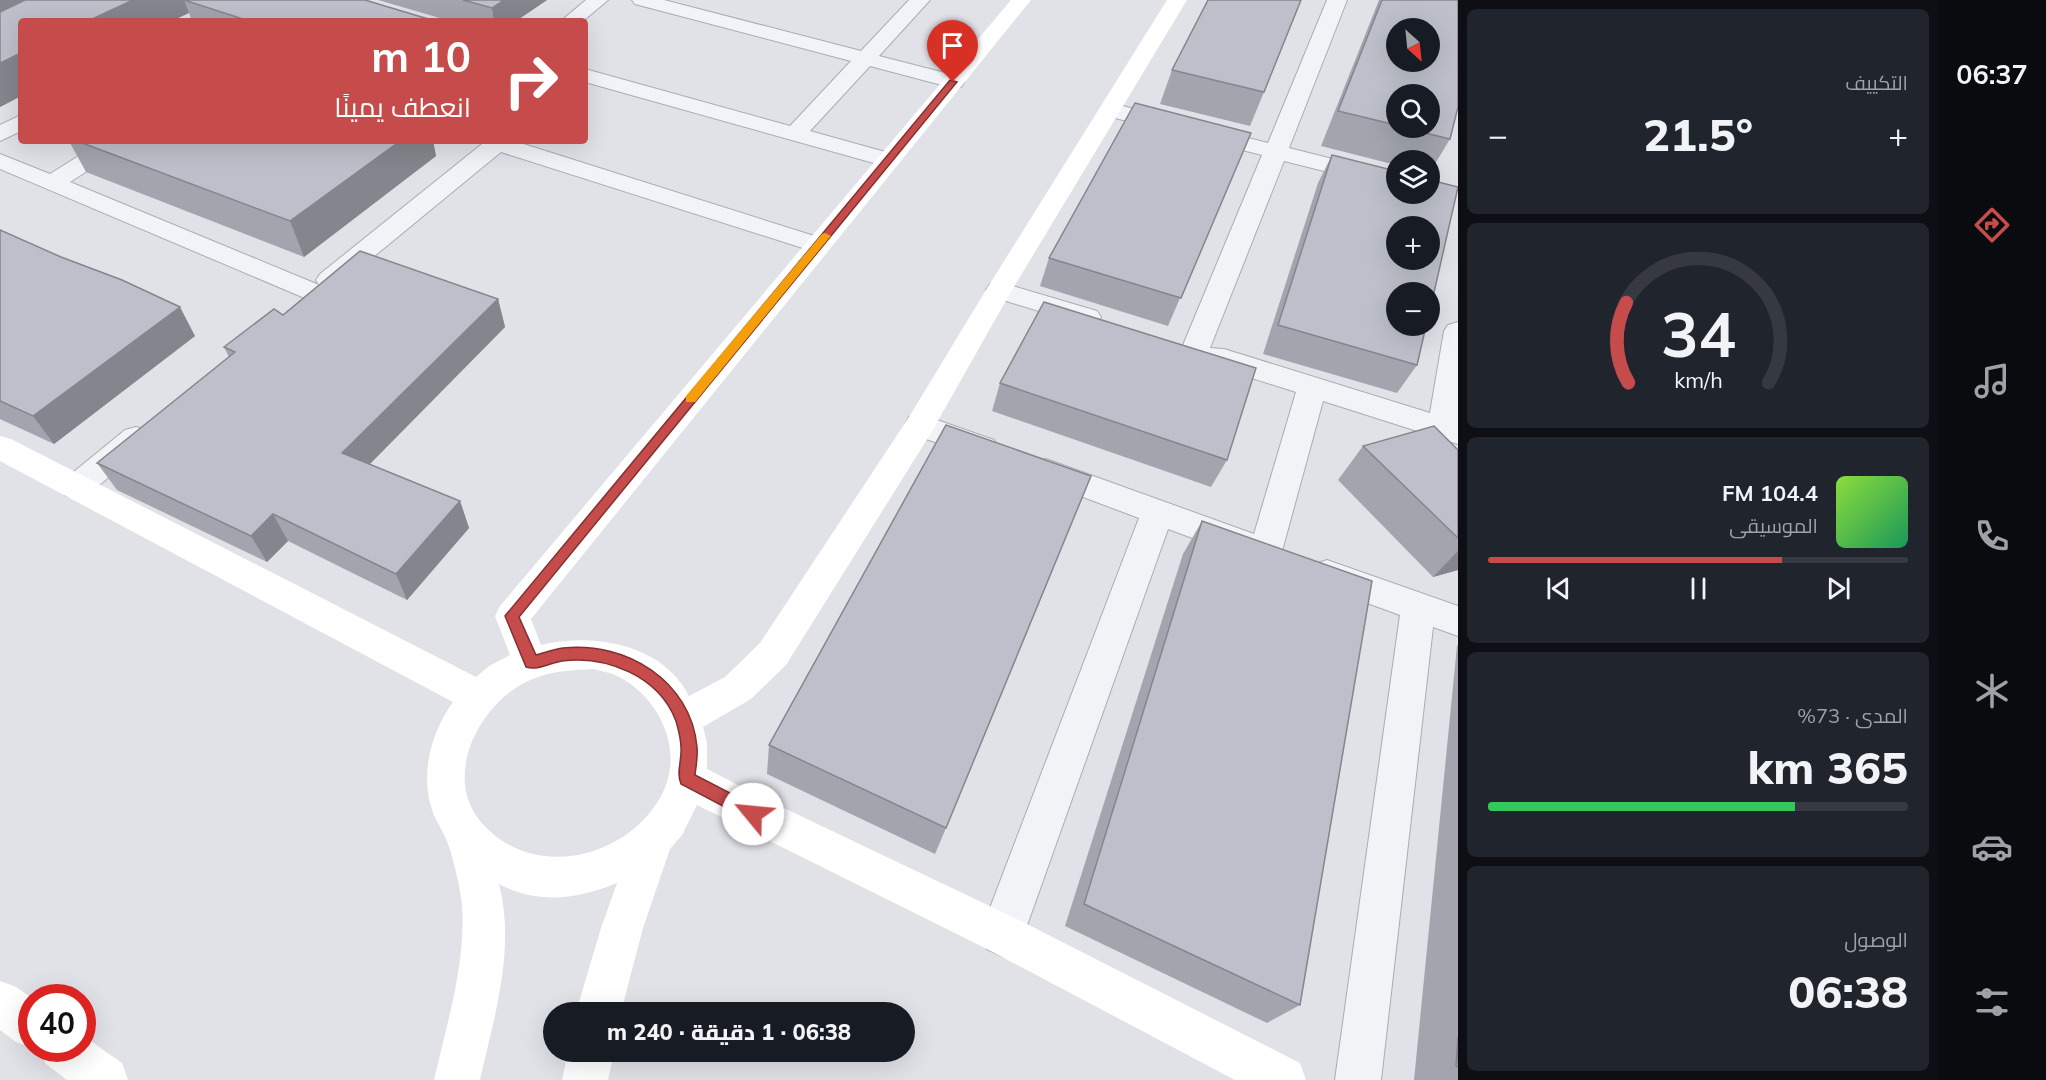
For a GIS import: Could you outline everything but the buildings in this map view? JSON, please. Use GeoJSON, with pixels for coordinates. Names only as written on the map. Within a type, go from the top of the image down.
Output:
{"type":"FeatureCollection","features":[{"type":"Feature","properties":{"kind":"street"},"geometry":{"type":"LineString","coordinates":[[575,18],[598,0]]}},
{"type":"Feature","properties":{"kind":"street"},"geometry":{"type":"LineString","coordinates":[[642,0],[679,4],[865,59],[953,82]]}},
{"type":"Feature","properties":{"kind":"street"},"geometry":{"type":"LineString","coordinates":[[795,134],[920,0]]}},
{"type":"Feature","properties":{"kind":"street"},"geometry":{"type":"LineString","coordinates":[[531,663],[512,616],[1021,0]]}},
{"type":"Feature","properties":{"kind":"street"},"geometry":{"type":"LineString","coordinates":[[683,719],[738,688],[773,654],[920,425],[999,290],[1177,0]]}},
{"type":"Feature","properties":{"kind":"street"},"geometry":{"type":"LineString","coordinates":[[1336,0],[1275,151],[1184,347],[1451,430],[1458,331]]}},
{"type":"Feature","properties":{"kind":"street"},"geometry":{"type":"LineString","coordinates":[[588,76],[888,160]]}},
{"type":"Feature","properties":{"kind":"street"},"geometry":{"type":"LineString","coordinates":[[1111,110],[1386,179]]}},
{"type":"Feature","properties":{"kind":"street"},"geometry":{"type":"LineString","coordinates":[[0,134],[18,124]]}},
{"type":"Feature","properties":{"kind":"street"},"geometry":{"type":"LineString","coordinates":[[52,183],[113,144]]}},
{"type":"Feature","properties":{"kind":"street"},"geometry":{"type":"LineString","coordinates":[[0,161],[305,300],[492,144]]}},
{"type":"Feature","properties":{"kind":"street"},"geometry":{"type":"LineString","coordinates":[[500,144],[818,245]]}},
{"type":"Feature","properties":{"kind":"street"},"geometry":{"type":"LineString","coordinates":[[999,290],[1108,323]]}},
{"type":"Feature","properties":{"kind":"street"},"geometry":{"type":"LineString","coordinates":[[1265,551],[1312,387]]}},
{"type":"Feature","properties":{"kind":"street"},"geometry":{"type":"LineString","coordinates":[[76,487],[158,420]]}},
{"type":"Feature","properties":{"kind":"street"},"geometry":{"type":"LineString","coordinates":[[920,425],[1458,621]]}},
{"type":"Feature","properties":{"kind":"street"},"geometry":{"type":"LineString","coordinates":[[0,447],[478,697]]}},
{"type":"Feature","properties":{"kind":"street"},"geometry":{"type":"LineString","coordinates":[[1002,934],[1158,512]]}},
{"type":"Feature","properties":{"kind":"street"},"geometry":{"type":"LineString","coordinates":[[1358,1080],[1418,607]]}},
{"type":"Feature","properties":{"kind":"street"},"geometry":{"type":"LineString","coordinates":[[457,1080],[482,967],[483,904],[467,840],[451,813],[445,783],[447,752],[459,723],[478,697],[502,677],[531,663],[562,655],[592,654],[622,661],[648,675],[669,694],[683,719],[689,748],[687,779],[675,809],[654,836],[627,858],[593,873],[557,878],[522,874],[491,861],[467,840]]}},
{"type":"Feature","properties":{"kind":"street"},"geometry":{"type":"LineString","coordinates":[[687,779],[753,814],[1002,934],[1283,1080]]}},
{"type":"Feature","properties":{"kind":"street"},"geometry":{"type":"LineString","coordinates":[[602,1002],[622,928],[654,836]]}},
{"type":"Feature","properties":{"kind":"street"},"geometry":{"type":"LineString","coordinates":[[81,1062],[105,1080]]}},
{"type":"Feature","properties":{"kind":"street"},"geometry":{"type":"LineString","coordinates":[[585,1080],[589,1062]]}},
{"type":"Feature","properties":{"kind":"slow traffic"},"geometry":{"type":"LineString","coordinates":[[691,399],[825,236]]}},
{"type":"Feature","properties":{"kind":"route"},"geometry":{"type":"LineString","coordinates":[[753,814],[687,779],[689,748],[683,719],[669,694],[648,675],[622,661],[592,654],[562,655],[531,663],[512,616],[953,82]]}}]}
